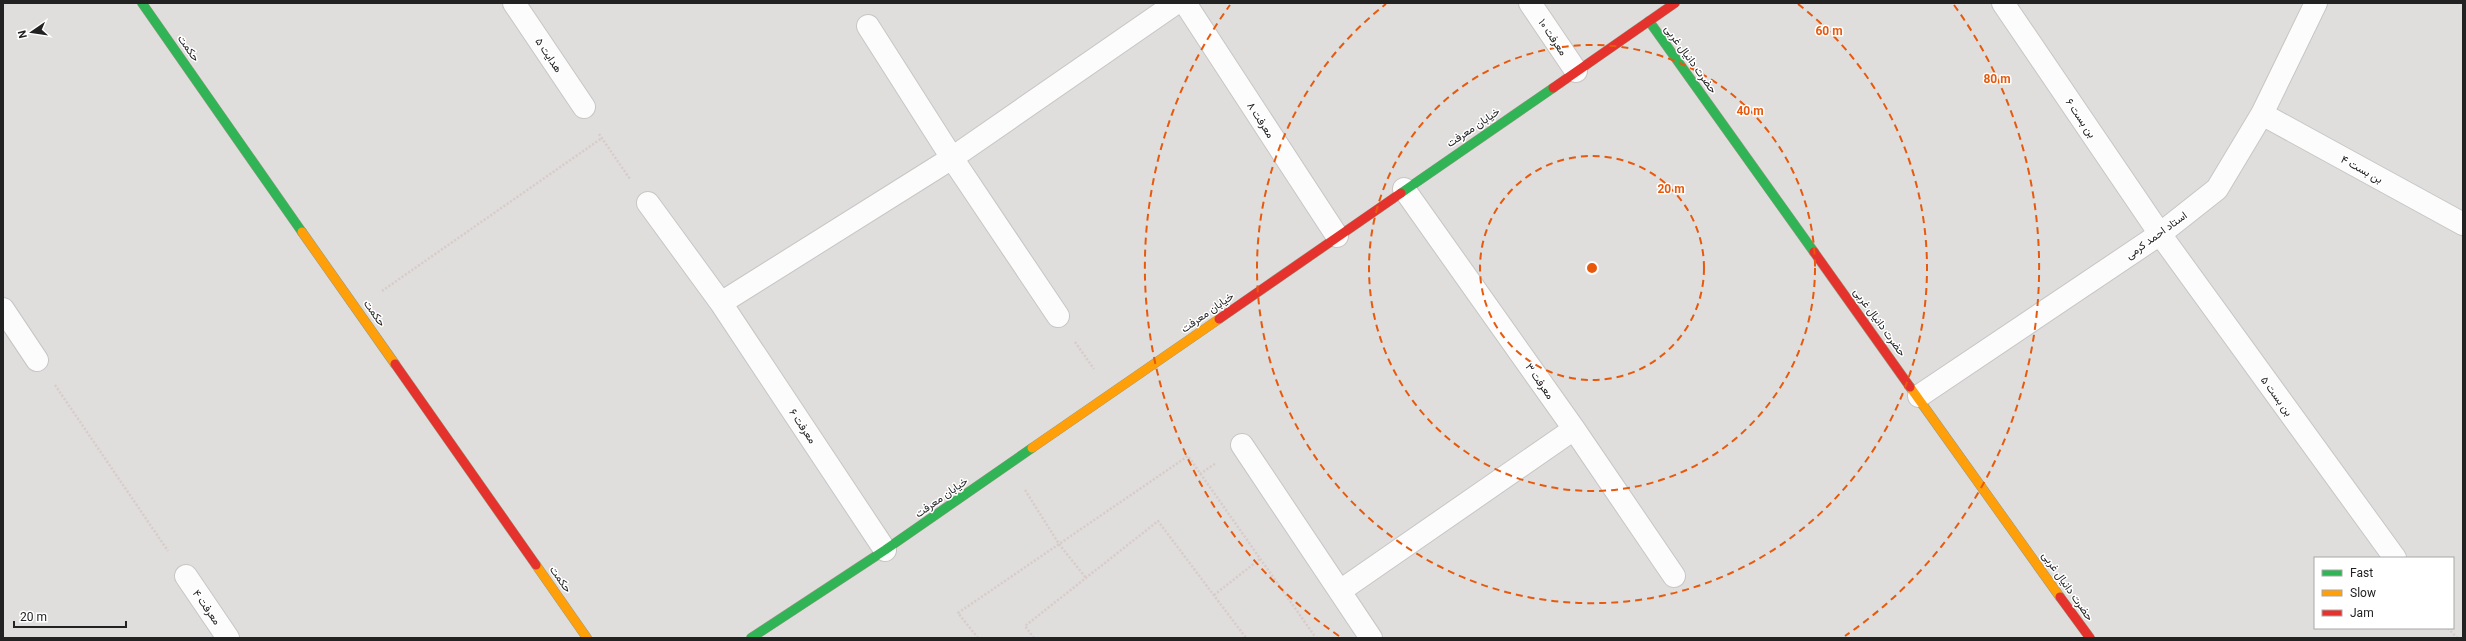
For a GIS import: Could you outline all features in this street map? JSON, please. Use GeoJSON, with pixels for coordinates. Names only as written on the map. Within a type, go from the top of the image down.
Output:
{"type":"FeatureCollection","features":[{"type":"Feature","properties":{"kind":"street","name":"حکمت"},"geometry":{"type":"LineString","coordinates":[[142,3],[587,638]]}},
{"type":"Feature","properties":{"kind":"street","name":"هدایت ۵"},"geometry":{"type":"LineString","coordinates":[[514,3],[584,108]]}},
{"type":"Feature","properties":{"kind":"street"},"geometry":{"type":"LineString","coordinates":[[721,302],[952,158],[1176,3]]}},
{"type":"Feature","properties":{"kind":"street","name":"معرفت ۸"},"geometry":{"type":"LineString","coordinates":[[1185,3],[1337,236]]}},
{"type":"Feature","properties":{"kind":"street","name":"معرفت ۱۰"},"geometry":{"type":"LineString","coordinates":[[1530,3],[1576,72]]}},
{"type":"Feature","properties":{"kind":"street","name":"خیابان معرفت"},"geometry":{"type":"LineString","coordinates":[[751,638],[885,550],[1009,465],[1404,189],[1675,3]]}},
{"type":"Feature","properties":{"kind":"street","name":"بن بست ۶"},"geometry":{"type":"LineString","coordinates":[[2003,3],[2160,234]]}},
{"type":"Feature","properties":{"kind":"street","name":"استاد احمد کرمی"},"geometry":{"type":"LineString","coordinates":[[1919,396],[2160,234],[2217,189],[2262,114],[2316,3]]}},
{"type":"Feature","properties":{"kind":"street","name":"حضرت دانیال غربی"},"geometry":{"type":"LineString","coordinates":[[1648,21],[1919,396],[2090,638]]}},
{"type":"Feature","properties":{"kind":"street"},"geometry":{"type":"LineString","coordinates":[[868,26],[952,158],[1058,316]]}},
{"type":"Feature","properties":{"kind":"street","name":"بن بست ۴"},"geometry":{"type":"LineString","coordinates":[[2262,114],[2463,224]]}},
{"type":"Feature","properties":{"kind":"street","name":"معرفت ۳"},"geometry":{"type":"LineString","coordinates":[[1404,189],[1574,429],[1674,576]]}},
{"type":"Feature","properties":{"kind":"street","name":"معرفت ۶"},"geometry":{"type":"LineString","coordinates":[[648,203],[721,302],[885,550]]}},
{"type":"Feature","properties":{"kind":"street","name":"بن بست ۵"},"geometry":{"type":"LineString","coordinates":[[2160,234],[2394,557]]}},
{"type":"Feature","properties":{"kind":"street"},"geometry":{"type":"LineString","coordinates":[[3,309],[37,360]]}},
{"type":"Feature","properties":{"kind":"street"},"geometry":{"type":"LineString","coordinates":[[1340,591],[1574,429]]}},
{"type":"Feature","properties":{"kind":"street"},"geometry":{"type":"LineString","coordinates":[[1242,445],[1371,638]]}},
{"type":"Feature","properties":{"kind":"street","name":"معرفت ۴"},"geometry":{"type":"LineString","coordinates":[[186,576],[228,638]]}},
{"type":"Feature","properties":{"kind":"path"},"geometry":{"type":"LineString","coordinates":[[584,108],[602,138],[648,203]]}},
{"type":"Feature","properties":{"kind":"path"},"geometry":{"type":"LineString","coordinates":[[357,308],[602,138]]}},
{"type":"Feature","properties":{"kind":"path"},"geometry":{"type":"LineString","coordinates":[[1058,316],[1111,393]]}},
{"type":"Feature","properties":{"kind":"path"},"geometry":{"type":"LineString","coordinates":[[37,360],[186,576]]}},
{"type":"Feature","properties":{"kind":"path"},"geometry":{"type":"LineString","coordinates":[[978,638],[958,613],[1188,456],[1316,638]]}},
{"type":"Feature","properties":{"kind":"path"},"geometry":{"type":"LineString","coordinates":[[1009,465],[1059,544],[1086,578]]}},
{"type":"Feature","properties":{"kind":"path"},"geometry":{"type":"LineString","coordinates":[[1034,638],[1025,626],[1158,521],[1246,638]]}},
{"type":"Feature","properties":{"kind":"path"},"geometry":{"type":"LineString","coordinates":[[1214,595],[1260,559]]}},
{"type":"Feature","properties":{"kind":"path"},"geometry":{"type":"LineString","coordinates":[[2449,629],[2457,638]]}},
{"type":"Feature","properties":{"kind":"shaded area"},"geometry":{"type":"Polygon","coordinates":[[[3,3],[2463,3],[2463,638],[3,638],[3,3]]]}},
{"type":"Feature","properties":{"kind":"traffic: fast"},"geometry":{"type":"LineString","coordinates":[[142,3],[302,232]]}},
{"type":"Feature","properties":{"kind":"traffic: fast"},"geometry":{"type":"LineString","coordinates":[[1649,21],[1814,252]]}},
{"type":"Feature","properties":{"kind":"traffic: fast"},"geometry":{"type":"LineString","coordinates":[[1401,193],[1553,88]]}},
{"type":"Feature","properties":{"kind":"traffic: fast"},"geometry":{"type":"LineString","coordinates":[[751,638],[885,550],[1032,448]]}},
{"type":"Feature","properties":{"kind":"traffic: slow"},"geometry":{"type":"LineString","coordinates":[[302,232],[395,364]]}},
{"type":"Feature","properties":{"kind":"traffic: slow"},"geometry":{"type":"LineString","coordinates":[[1032,448],[1219,319]]}},
{"type":"Feature","properties":{"kind":"traffic: slow"},"geometry":{"type":"LineString","coordinates":[[1910,387],[2060,597]]}},
{"type":"Feature","properties":{"kind":"traffic: slow"},"geometry":{"type":"LineString","coordinates":[[536,565],[587,638]]}},
{"type":"Feature","properties":{"kind":"traffic: jam"},"geometry":{"type":"LineString","coordinates":[[1553,88],[1675,3]]}},
{"type":"Feature","properties":{"kind":"traffic: jam"},"geometry":{"type":"LineString","coordinates":[[1219,319],[1401,193]]}},
{"type":"Feature","properties":{"kind":"traffic: jam"},"geometry":{"type":"LineString","coordinates":[[1814,252],[1910,387]]}},
{"type":"Feature","properties":{"kind":"traffic: jam"},"geometry":{"type":"LineString","coordinates":[[395,364],[536,565]]}},
{"type":"Feature","properties":{"kind":"traffic: jam"},"geometry":{"type":"LineString","coordinates":[[2060,597],[2090,638]]}}]}
